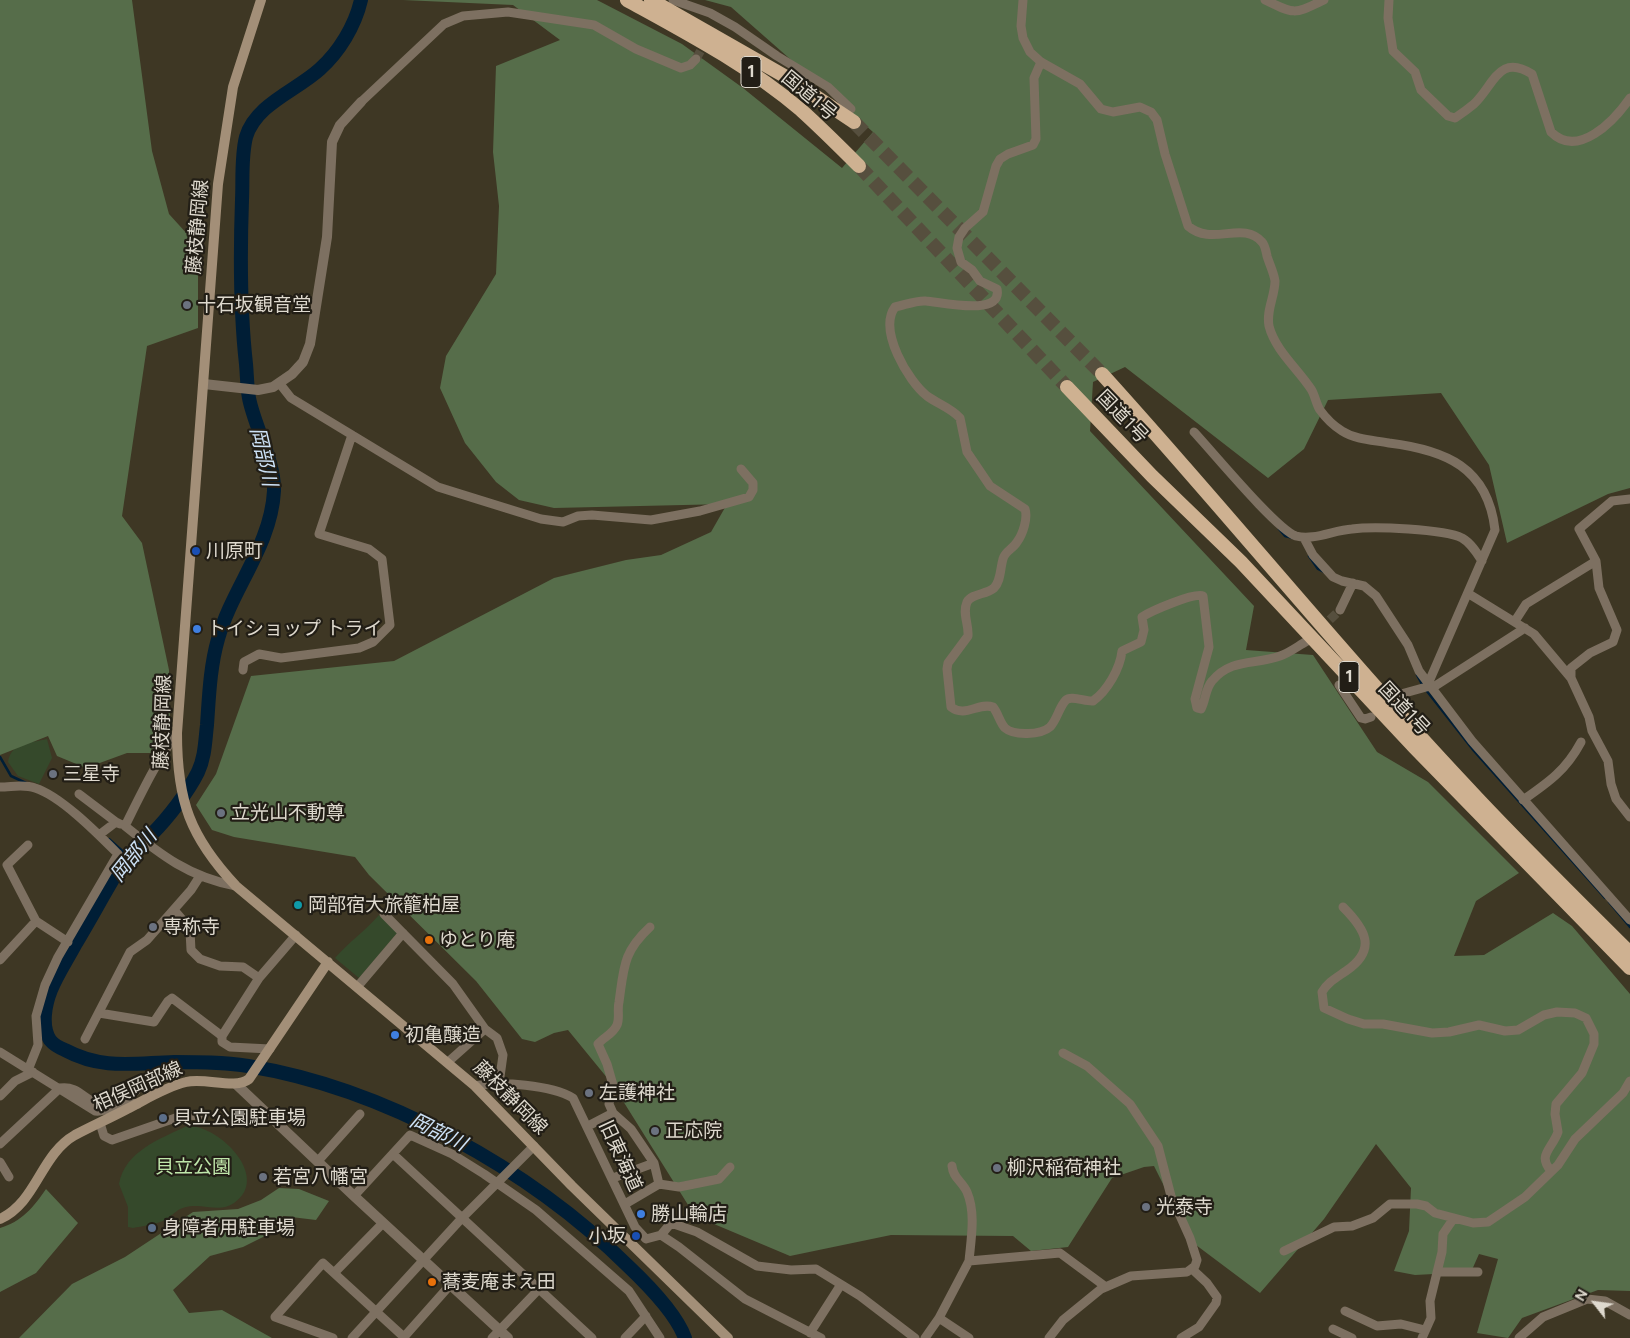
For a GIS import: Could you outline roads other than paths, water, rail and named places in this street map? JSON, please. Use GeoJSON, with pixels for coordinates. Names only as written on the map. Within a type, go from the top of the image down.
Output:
{"type":"FeatureCollection","features":[{"type":"Feature","properties":{"kind":"highway","name":"国道1号"},"geometry":{"type":"LineString","coordinates":[[627,0],[702,41],[744,68],[801,111],[859,166]]}},
{"type":"Feature","properties":{"kind":"highway","name":"国道1号"},"geometry":{"type":"LineString","coordinates":[[651,0],[852,116]]}},
{"type":"Feature","properties":{"kind":"highway","name":"国道1号"},"geometry":{"type":"LineString","coordinates":[[1102,374],[1188,469],[1313,615],[1478,799],[1630,953]]}},
{"type":"Feature","properties":{"kind":"highway","name":"国道1号"},"geometry":{"type":"LineString","coordinates":[[1067,387],[1152,476],[1241,562],[1415,748],[1630,968]]}},
{"type":"Feature","properties":{"kind":"main road","name":"藤枝静岡線"},"geometry":{"type":"LineString","coordinates":[[261,0],[233,87],[224,135],[216,212],[177,733],[179,781],[186,808],[203,846],[236,886],[358,986],[475,1086],[642,1255],[728,1338]]}},
{"type":"Feature","properties":{"kind":"main road"},"geometry":{"type":"LineString","coordinates":[[237,1085],[249,1079],[328,962]]}},
{"type":"Feature","properties":{"kind":"main road","name":"相俣岡部線"},"geometry":{"type":"LineString","coordinates":[[0,1219],[21,1204],[32,1189],[48,1159],[60,1146],[74,1136],[183,1083],[195,1080],[237,1085]]}},
{"type":"Feature","properties":{"kind":"street"},"geometry":{"type":"LineString","coordinates":[[673,0],[717,21],[828,87],[852,116]]}},
{"type":"Feature","properties":{"kind":"street"},"geometry":{"type":"LineString","coordinates":[[1023,0],[1021,26],[1023,38],[1030,52],[1041,62],[1080,84],[1101,109],[1113,112],[1140,107],[1151,112],[1156,120],[1188,226],[1196,234],[1205,236],[1243,232],[1254,235],[1263,242],[1275,281],[1268,313],[1269,327],[1280,349],[1312,391],[1320,410],[1341,431],[1354,438],[1424,448],[1440,453],[1462,466],[1475,478],[1486,494],[1494,515],[1495,530],[1430,686]]}},
{"type":"Feature","properties":{"kind":"street"},"geometry":{"type":"LineString","coordinates":[[1265,0],[1287,11],[1298,13],[1324,0]]}},
{"type":"Feature","properties":{"kind":"street"},"geometry":{"type":"LineString","coordinates":[[1389,0],[1389,33],[1393,51],[1415,72],[1421,90],[1448,116],[1455,118],[1474,103],[1498,72],[1509,67],[1522,68],[1532,74],[1551,132],[1557,138],[1568,142],[1582,140],[1594,134],[1609,122],[1630,98]]}},
{"type":"Feature","properties":{"kind":"street"},"geometry":{"type":"LineString","coordinates":[[204,384],[258,390],[280,384],[303,362],[310,344],[327,237],[332,142],[340,125],[361,102],[444,24],[463,16],[508,12],[594,25],[636,49],[681,68],[690,65],[696,59]]}},
{"type":"Feature","properties":{"kind":"street"},"geometry":{"type":"LineString","coordinates":[[1041,62],[1034,78],[1036,139],[1033,146],[1000,159],[996,166],[983,212],[965,228],[959,237],[957,248],[961,262],[972,270],[980,281],[997,289],[997,299],[994,303],[984,306],[925,301],[895,307],[889,319],[894,348],[920,388],[960,418],[967,452],[990,486],[1024,509],[1027,515],[1017,542],[1006,552],[1003,558],[998,583],[989,592],[971,597],[968,602],[965,618],[969,628],[968,636],[946,668],[951,707],[962,712],[988,705],[993,707],[1004,727],[1009,730],[1033,734],[1043,732],[1055,720],[1066,700],[1070,698],[1093,701],[1100,696],[1121,663],[1122,651],[1141,642],[1144,630],[1142,617],[1162,605],[1172,604],[1195,595],[1204,596],[1209,647],[1195,699],[1198,708],[1201,709],[1206,689],[1212,681],[1230,666],[1238,662],[1280,656],[1307,641]]}},
{"type":"Feature","properties":{"kind":"street"},"geometry":{"type":"LineString","coordinates":[[280,384],[291,398],[438,487],[541,519],[563,522],[578,516],[592,515],[651,520],[700,511],[749,497],[753,490],[753,483],[741,469]]}},
{"type":"Feature","properties":{"kind":"street"},"geometry":{"type":"LineString","coordinates":[[1194,432],[1271,516],[1294,535],[1304,538],[1353,528],[1402,529],[1451,534],[1463,539],[1474,549],[1482,561]]}},
{"type":"Feature","properties":{"kind":"street"},"geometry":{"type":"LineString","coordinates":[[242,670],[244,662],[259,654],[281,658],[359,648],[373,642],[390,626],[382,559],[369,549],[318,534],[352,435]]}},
{"type":"Feature","properties":{"kind":"street"},"geometry":{"type":"LineString","coordinates":[[1571,678],[1571,668],[1582,658],[1606,646],[1616,636],[1617,630],[1599,588],[1596,561],[1579,530],[1612,501],[1630,499]]}},
{"type":"Feature","properties":{"kind":"street"},"geometry":{"type":"LineString","coordinates":[[1304,538],[1313,555],[1333,577],[1364,586],[1376,596],[1408,645],[1418,671],[1472,742],[1630,920]]}},
{"type":"Feature","properties":{"kind":"street"},"geometry":{"type":"LineString","coordinates":[[1515,621],[1526,604],[1596,561]]}},
{"type":"Feature","properties":{"kind":"street"},"geometry":{"type":"LineString","coordinates":[[1340,610],[1353,583]]}},
{"type":"Feature","properties":{"kind":"street"},"geometry":{"type":"LineString","coordinates":[[1468,594],[1534,634],[1571,678],[1589,717],[1592,731],[1608,761],[1611,784],[1616,799],[1630,817]]}},
{"type":"Feature","properties":{"kind":"street"},"geometry":{"type":"LineString","coordinates":[[1401,694],[1430,686],[1525,628]]}},
{"type":"Feature","properties":{"kind":"street"},"geometry":{"type":"LineString","coordinates":[[1339,685],[1361,718],[1371,717]]}},
{"type":"Feature","properties":{"kind":"street"},"geometry":{"type":"LineString","coordinates":[[102,832],[121,824],[146,784],[164,750],[177,733]]}},
{"type":"Feature","properties":{"kind":"street"},"geometry":{"type":"LineString","coordinates":[[1523,800],[1561,773],[1572,759],[1581,742]]}},
{"type":"Feature","properties":{"kind":"street"},"geometry":{"type":"LineString","coordinates":[[0,787],[21,786],[40,790],[102,832],[118,854],[58,957],[40,1000],[36,1029],[38,1045],[31,1071],[15,1081],[0,1096]]}},
{"type":"Feature","properties":{"kind":"street"},"geometry":{"type":"LineString","coordinates":[[79,794],[178,866],[200,876],[236,886]]}},
{"type":"Feature","properties":{"kind":"street"},"geometry":{"type":"LineString","coordinates":[[28,845],[7,865],[36,921],[68,942]]}},
{"type":"Feature","properties":{"kind":"street"},"geometry":{"type":"LineString","coordinates":[[85,1039],[130,952],[148,940],[200,876]]}},
{"type":"Feature","properties":{"kind":"street"},"geometry":{"type":"LineString","coordinates":[[1343,907],[1363,928],[1366,938],[1364,950],[1358,960],[1348,970],[1327,983],[1322,992],[1324,1008],[1334,1013],[1364,1024],[1383,1024],[1432,1033],[1449,1032],[1478,1025],[1505,1031],[1518,1030],[1544,1015],[1557,1012],[1575,1013],[1586,1018],[1594,1034],[1594,1044],[1582,1073],[1556,1104],[1554,1114],[1558,1132],[1544,1157],[1544,1163],[1552,1171]]}},
{"type":"Feature","properties":{"kind":"street"},"geometry":{"type":"LineString","coordinates":[[174,910],[190,932],[191,950],[194,954],[211,964],[243,967],[259,978]]}},
{"type":"Feature","properties":{"kind":"street"},"geometry":{"type":"LineString","coordinates":[[384,914],[453,984],[485,1029],[497,1038],[503,1049],[499,1084]]}},
{"type":"Feature","properties":{"kind":"street"},"geometry":{"type":"LineString","coordinates":[[0,960],[36,921]]}},
{"type":"Feature","properties":{"kind":"street"},"geometry":{"type":"LineString","coordinates":[[650,927],[637,939],[627,955],[618,1004],[619,1020],[612,1033],[598,1044],[607,1064],[613,1085],[609,1104],[613,1113],[631,1129],[654,1163],[658,1184]]}},
{"type":"Feature","properties":{"kind":"street"},"geometry":{"type":"LineString","coordinates":[[358,986],[403,933]]}},
{"type":"Feature","properties":{"kind":"street"},"geometry":{"type":"LineString","coordinates":[[267,1053],[230,1047],[222,1042],[222,1036],[259,978],[296,935]]}},
{"type":"Feature","properties":{"kind":"street"},"geometry":{"type":"LineString","coordinates":[[99,1014],[154,1022],[172,998],[222,1036]]}},
{"type":"Feature","properties":{"kind":"street"},"geometry":{"type":"LineString","coordinates":[[448,1062],[485,1029]]}},
{"type":"Feature","properties":{"kind":"street"},"geometry":{"type":"LineString","coordinates":[[0,1052],[95,1111],[100,1112],[123,1101],[138,1104]]}},
{"type":"Feature","properties":{"kind":"street"},"geometry":{"type":"LineString","coordinates":[[1049,1338],[1078,1306],[1106,1287],[1131,1276],[1187,1272],[1192,1269],[1197,1260],[1195,1251],[1171,1196],[1158,1146],[1130,1104],[1087,1066],[1063,1053]]}},
{"type":"Feature","properties":{"kind":"street"},"geometry":{"type":"LineString","coordinates":[[1284,1251],[1334,1227],[1352,1226],[1373,1218],[1390,1204],[1417,1204],[1435,1213],[1454,1218],[1481,1224],[1488,1222],[1524,1198],[1552,1171],[1558,1165],[1574,1139],[1623,1093],[1630,1082]]}},
{"type":"Feature","properties":{"kind":"street","name":"旧東海道"},"geometry":{"type":"LineString","coordinates":[[475,1086],[499,1084],[563,1092],[577,1102],[636,1227],[646,1239]]}},
{"type":"Feature","properties":{"kind":"street"},"geometry":{"type":"LineString","coordinates":[[237,1085],[508,1338]]}},
{"type":"Feature","properties":{"kind":"street"},"geometry":{"type":"LineString","coordinates":[[0,1144],[60,1088],[73,1088],[96,1103],[103,1102],[122,1091],[136,1091]]}},
{"type":"Feature","properties":{"kind":"street"},"geometry":{"type":"LineString","coordinates":[[588,1126],[613,1113]]}},
{"type":"Feature","properties":{"kind":"street"},"geometry":{"type":"LineString","coordinates":[[318,1161],[360,1114]]}},
{"type":"Feature","properties":{"kind":"street"},"geometry":{"type":"LineString","coordinates":[[100,1123],[104,1136],[112,1140],[184,1115],[203,1116]]}},
{"type":"Feature","properties":{"kind":"street"},"geometry":{"type":"LineString","coordinates":[[354,1196],[410,1135],[452,1154],[536,1210],[598,1262],[629,1291],[660,1338]]}},
{"type":"Feature","properties":{"kind":"street"},"geometry":{"type":"LineString","coordinates":[[352,1338],[462,1218],[534,1146]]}},
{"type":"Feature","properties":{"kind":"street"},"geometry":{"type":"LineString","coordinates":[[393,1154],[592,1338]]}},
{"type":"Feature","properties":{"kind":"street"},"geometry":{"type":"LineString","coordinates":[[0,1162],[9,1177]]}},
{"type":"Feature","properties":{"kind":"street"},"geometry":{"type":"LineString","coordinates":[[614,1178],[654,1163]]}},
{"type":"Feature","properties":{"kind":"street"},"geometry":{"type":"LineString","coordinates":[[925,1338],[940,1318],[969,1261],[972,1225],[970,1204],[967,1191],[953,1174],[952,1166]]}},
{"type":"Feature","properties":{"kind":"street"},"geometry":{"type":"LineString","coordinates":[[625,1204],[658,1184],[679,1187],[719,1179],[730,1167]]}},
{"type":"Feature","properties":{"kind":"street"},"geometry":{"type":"LineString","coordinates":[[1345,1311],[1377,1326],[1401,1324],[1424,1334],[1431,1318],[1430,1301],[1443,1234],[1454,1218]]}},
{"type":"Feature","properties":{"kind":"street"},"geometry":{"type":"LineString","coordinates":[[335,1272],[383,1223]]}},
{"type":"Feature","properties":{"kind":"street"},"geometry":{"type":"LineString","coordinates":[[642,1255],[646,1239],[661,1235],[671,1223],[697,1232],[757,1266],[791,1270],[816,1269],[840,1286],[860,1296],[915,1338]]}},
{"type":"Feature","properties":{"kind":"street"},"geometry":{"type":"LineString","coordinates":[[661,1235],[745,1299],[822,1338]]}},
{"type":"Feature","properties":{"kind":"street"},"geometry":{"type":"LineString","coordinates":[[969,1261],[1060,1254],[1106,1287]]}},
{"type":"Feature","properties":{"kind":"street"},"geometry":{"type":"LineString","coordinates":[[333,1338],[275,1317],[323,1263],[404,1337],[451,1284]]}},
{"type":"Feature","properties":{"kind":"street"},"geometry":{"type":"LineString","coordinates":[[1181,1338],[1199,1327],[1216,1303],[1217,1297],[1207,1282],[1192,1269]]}},
{"type":"Feature","properties":{"kind":"street"},"geometry":{"type":"LineString","coordinates":[[1437,1272],[1478,1272]]}},
{"type":"Feature","properties":{"kind":"street"},"geometry":{"type":"LineString","coordinates":[[810,1333],[840,1286]]}},
{"type":"Feature","properties":{"kind":"street"},"geometry":{"type":"LineString","coordinates":[[492,1338],[539,1289]]}},
{"type":"Feature","properties":{"kind":"street"},"geometry":{"type":"LineString","coordinates":[[1519,1338],[1543,1317],[1587,1299],[1605,1301],[1630,1315]]}},
{"type":"Feature","properties":{"kind":"street"},"geometry":{"type":"LineString","coordinates":[[625,1338],[646,1316]]}},
{"type":"Feature","properties":{"kind":"street"},"geometry":{"type":"LineString","coordinates":[[940,1318],[969,1338]]}},
{"type":"Feature","properties":{"kind":"street"},"geometry":{"type":"LineString","coordinates":[[1332,1329],[1352,1338]]}},
{"type":"Feature","properties":{"kind":"waterway","name":"岡部川"},"geometry":{"type":"LineString","coordinates":[[361,0],[355,19],[334,55],[310,77],[267,107],[258,116],[246,137],[243,160],[241,241],[244,344],[249,398],[268,456],[273,480],[274,491],[271,511],[259,549],[232,602],[218,639],[212,671],[205,743],[198,772],[189,788],[158,828],[126,859],[113,878],[53,984],[46,1009],[45,1022],[47,1034],[55,1045],[79,1056],[105,1063],[202,1062],[248,1066],[299,1077],[351,1093],[402,1113],[452,1138],[501,1166],[589,1230],[652,1290],[675,1319],[685,1338]]}},
{"type":"Feature","properties":{"kind":"waterway"},"geometry":{"type":"LineString","coordinates":[[1279,529],[1285,536],[1293,538]]}},
{"type":"Feature","properties":{"kind":"waterway"},"geometry":{"type":"LineString","coordinates":[[1309,556],[1318,569],[1324,572]]}},
{"type":"Feature","properties":{"kind":"waterway"},"geometry":{"type":"LineString","coordinates":[[1417,675],[1423,686]]}},
{"type":"Feature","properties":{"kind":"waterway"},"geometry":{"type":"LineString","coordinates":[[1426,690],[1474,751],[1605,898]]}},
{"type":"Feature","properties":{"kind":"waterway"},"geometry":{"type":"LineString","coordinates":[[0,757],[11,776],[26,783]]}},
{"type":"Feature","properties":{"kind":"waterway"},"geometry":{"type":"LineString","coordinates":[[109,839],[128,856]]}},
{"type":"Feature","properties":{"kind":"waterway"},"geometry":{"type":"LineString","coordinates":[[1609,902],[1630,927]]}},
{"type":"Feature","properties":{"kind":"tunnel"},"geometry":{"type":"LineString","coordinates":[[696,59],[715,25]]}},
{"type":"Feature","properties":{"kind":"tunnel"},"geometry":{"type":"LineString","coordinates":[[854,122],[1102,374]]}},
{"type":"Feature","properties":{"kind":"tunnel"},"geometry":{"type":"LineString","coordinates":[[859,166],[1067,387]]}},
{"type":"Feature","properties":{"kind":"tunnel"},"geometry":{"type":"LineString","coordinates":[[1320,629],[1340,610]]}},
{"type":"Feature","properties":{"kind":"place","name":"十石坂観音堂"},"geometry":{"type":"Point","coordinates":[187,305]}},
{"type":"Feature","properties":{"kind":"place","name":"川原町"},"geometry":{"type":"Point","coordinates":[196,551]}},
{"type":"Feature","properties":{"kind":"place","name":"トイショップ トライ"},"geometry":{"type":"Point","coordinates":[197,629]}},
{"type":"Feature","properties":{"kind":"place","name":"三星寺"},"geometry":{"type":"Point","coordinates":[53,774]}},
{"type":"Feature","properties":{"kind":"place","name":"立光山不動尊"},"geometry":{"type":"Point","coordinates":[221,813]}},
{"type":"Feature","properties":{"kind":"place","name":"岡部宿大旅籠柏屋"},"geometry":{"type":"Point","coordinates":[298,905]}},
{"type":"Feature","properties":{"kind":"place","name":"専称寺"},"geometry":{"type":"Point","coordinates":[153,927]}},
{"type":"Feature","properties":{"kind":"place","name":"ゆとり庵"},"geometry":{"type":"Point","coordinates":[429,940]}},
{"type":"Feature","properties":{"kind":"place","name":"初亀醸造"},"geometry":{"type":"Point","coordinates":[395,1035]}},
{"type":"Feature","properties":{"kind":"place","name":"左護神社"},"geometry":{"type":"Point","coordinates":[589,1093]}},
{"type":"Feature","properties":{"kind":"place","name":"貝立公園駐車場"},"geometry":{"type":"Point","coordinates":[163,1118]}},
{"type":"Feature","properties":{"kind":"place","name":"正応院"},"geometry":{"type":"Point","coordinates":[655,1131]}},
{"type":"Feature","properties":{"kind":"place","name":"柳沢稲荷神社"},"geometry":{"type":"Point","coordinates":[997,1168]}},
{"type":"Feature","properties":{"kind":"place","name":"若宮八幡宮"},"geometry":{"type":"Point","coordinates":[263,1177]}},
{"type":"Feature","properties":{"kind":"place","name":"光泰寺"},"geometry":{"type":"Point","coordinates":[1146,1207]}},
{"type":"Feature","properties":{"kind":"place","name":"勝山輪店"},"geometry":{"type":"Point","coordinates":[641,1214]}},
{"type":"Feature","properties":{"kind":"place","name":"身障者用駐車場"},"geometry":{"type":"Point","coordinates":[152,1228]}},
{"type":"Feature","properties":{"kind":"place","name":"小坂"},"geometry":{"type":"Point","coordinates":[636,1236]}},
{"type":"Feature","properties":{"kind":"place","name":"蕎麦庵まえ田"},"geometry":{"type":"Point","coordinates":[432,1282]}},
{"type":"Feature","properties":{"kind":"park label","name":"貝立公園"},"geometry":{"type":"Point","coordinates":[193,1167]}}]}
